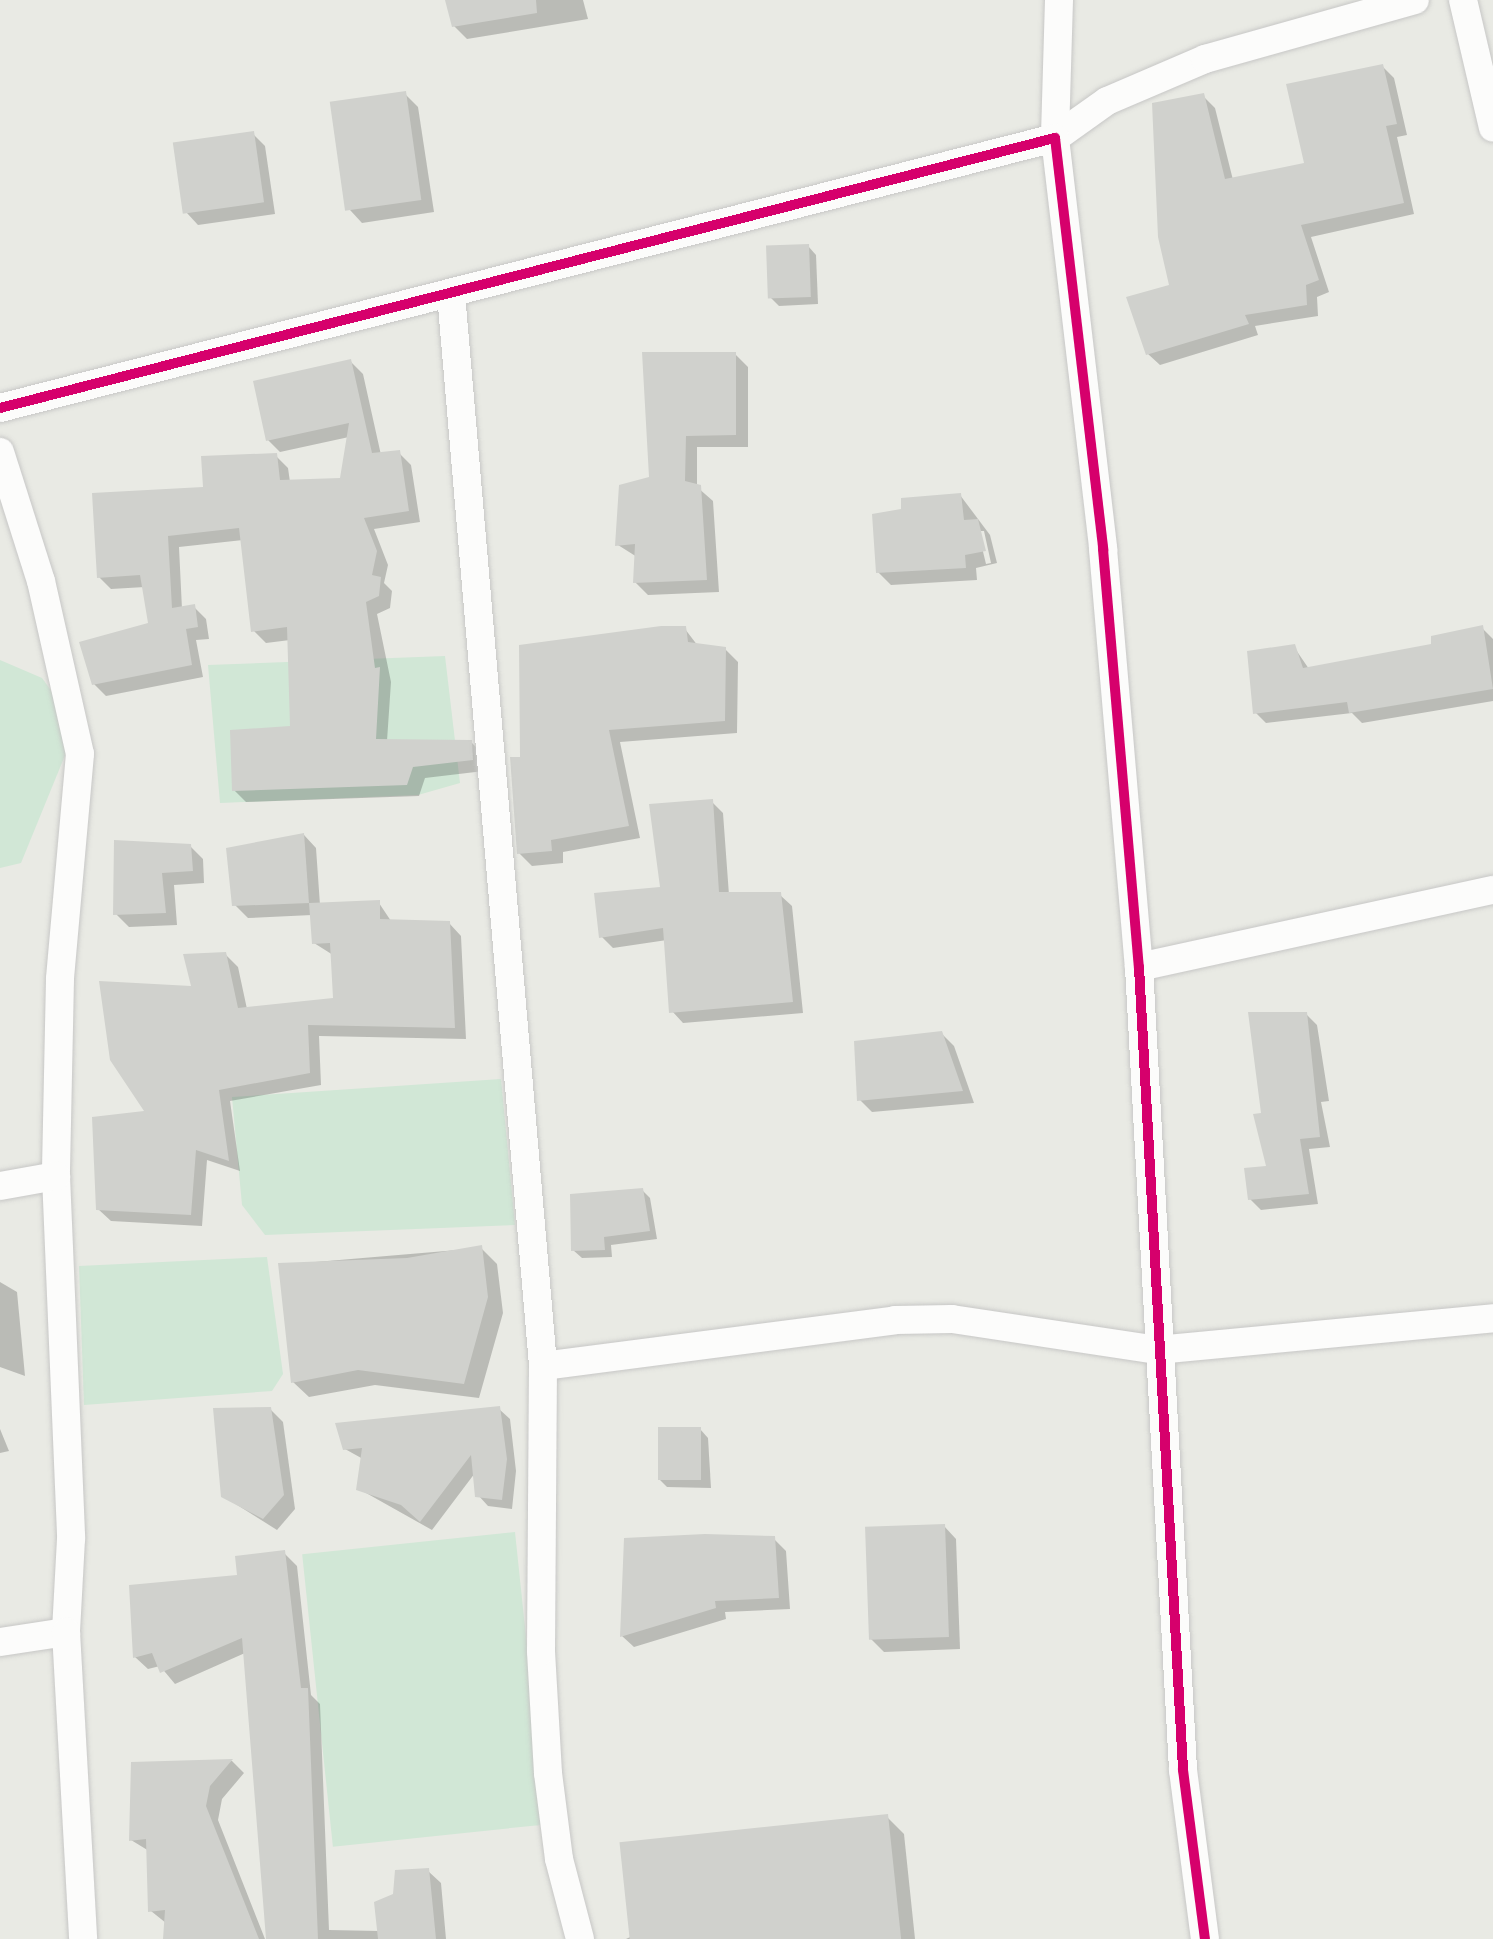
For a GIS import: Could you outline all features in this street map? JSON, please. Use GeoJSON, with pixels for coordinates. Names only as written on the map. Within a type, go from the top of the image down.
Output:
{"type":"FeatureCollection","features":[{"type":"Feature","properties":{"kind":"street"},"geometry":{"type":"LineString","coordinates":[[1060,0],[1055,138],[1104,548],[1139,967],[1183,1770],[1205,1939]]}},
{"type":"Feature","properties":{"kind":"street"},"geometry":{"type":"LineString","coordinates":[[0,408],[1055,138],[1107,101],[1205,59],[1415,0]]}},
{"type":"Feature","properties":{"kind":"street"},"geometry":{"type":"LineString","coordinates":[[1464,0],[1493,128]]}},
{"type":"Feature","properties":{"kind":"street"},"geometry":{"type":"LineString","coordinates":[[450,294],[543,1366],[541,1614],[548,1773],[559,1859],[580,1939]]}},
{"type":"Feature","properties":{"kind":"street"},"geometry":{"type":"LineString","coordinates":[[0,452],[41,581],[80,754],[60,978],[56,1176],[71,1540],[66,1632],[83,1939]]}},
{"type":"Feature","properties":{"kind":"street"},"geometry":{"type":"LineString","coordinates":[[1139,967],[1493,890]]}},
{"type":"Feature","properties":{"kind":"street"},"geometry":{"type":"LineString","coordinates":[[0,1186],[56,1176]]}},
{"type":"Feature","properties":{"kind":"street"},"geometry":{"type":"LineString","coordinates":[[543,1366],[895,1320],[952,1319],[1157,1350],[1493,1318]]}},
{"type":"Feature","properties":{"kind":"street"},"geometry":{"type":"LineString","coordinates":[[0,1642],[66,1632]]}},
{"type":"Feature","properties":{"kind":"green space"},"geometry":{"type":"Polygon","coordinates":[[[445,656],[460,783],[418,795],[220,803],[208,665],[445,656]]]}},
{"type":"Feature","properties":{"kind":"green space"},"geometry":{"type":"Polygon","coordinates":[[[0,660],[42,678],[77,726],[21,863],[0,868],[0,660]]]}},
{"type":"Feature","properties":{"kind":"green space"},"geometry":{"type":"Polygon","coordinates":[[[501,1079],[515,1225],[265,1235],[242,1205],[232,1097],[501,1079]]]}},
{"type":"Feature","properties":{"kind":"green space"},"geometry":{"type":"Polygon","coordinates":[[[267,1257],[283,1374],[272,1391],[84,1405],[79,1266],[267,1257]]]}},
{"type":"Feature","properties":{"kind":"green space"},"geometry":{"type":"Polygon","coordinates":[[[515,1532],[546,1824],[333,1847],[302,1554],[515,1532]]]}},
{"type":"Feature","properties":{"kind":"building"},"geometry":{"type":"Polygon","coordinates":[[[445,0],[536,0],[537,13],[452,27],[445,0]]]}},
{"type":"Feature","properties":{"kind":"building"},"geometry":{"type":"Polygon","coordinates":[[[1383,64],[1397,124],[1386,126],[1404,203],[1301,225],[1319,280],[1306,285],[1307,305],[1245,315],[1249,324],[1146,355],[1126,297],[1169,285],[1158,237],[1152,103],[1204,93],[1225,179],[1304,163],[1286,84],[1383,64]]]}},
{"type":"Feature","properties":{"kind":"building"},"geometry":{"type":"Polygon","coordinates":[[[406,91],[421,200],[345,211],[330,102],[406,91]]]}},
{"type":"Feature","properties":{"kind":"building"},"geometry":{"type":"Polygon","coordinates":[[[254,131],[264,202],[183,214],[173,142],[254,131]]]}},
{"type":"Feature","properties":{"kind":"building"},"geometry":{"type":"Polygon","coordinates":[[[809,244],[811,297],[768,298],[766,246],[809,244]]]}},
{"type":"Feature","properties":{"kind":"building"},"geometry":{"type":"Polygon","coordinates":[[[642,352],[736,352],[736,435],[686,436],[685,481],[701,485],[707,580],[633,583],[635,544],[615,546],[619,485],[649,477],[642,352]]]}},
{"type":"Feature","properties":{"kind":"building"},"geometry":{"type":"Polygon","coordinates":[[[351,359],[372,453],[400,450],[409,511],[364,518],[377,551],[372,575],[381,577],[379,596],[366,602],[375,668],[380,667],[376,739],[472,740],[473,760],[413,767],[407,785],[232,791],[230,730],[290,726],[287,627],[251,632],[239,528],[168,536],[172,608],[195,604],[198,627],[186,629],[192,665],[92,685],[79,642],[148,623],[140,575],[97,578],[92,493],[203,487],[201,456],[277,453],[280,480],[340,478],[349,423],[266,441],[253,381],[351,359]]]}},
{"type":"Feature","properties":{"kind":"building"},"geometry":{"type":"Polygon","coordinates":[[[961,493],[964,520],[978,519],[986,551],[965,555],[966,568],[876,573],[872,514],[901,509],[901,498],[961,493]]]}},
{"type":"Feature","properties":{"kind":"building"},"geometry":{"type":"Polygon","coordinates":[[[1483,625],[1493,689],[1349,713],[1347,702],[1253,714],[1247,651],[1295,644],[1303,668],[1431,644],[1431,636],[1483,625]]]}},
{"type":"Feature","properties":{"kind":"building"},"geometry":{"type":"Polygon","coordinates":[[[686,626],[688,642],[726,647],[725,721],[609,730],[629,826],[551,840],[552,851],[517,854],[510,757],[520,757],[519,645],[686,626]]]}},
{"type":"Feature","properties":{"kind":"building"},"geometry":{"type":"Polygon","coordinates":[[[713,799],[719,892],[781,892],[793,1002],[669,1013],[663,928],[599,938],[594,893],[660,887],[649,804],[713,799]]]}},
{"type":"Feature","properties":{"kind":"building"},"geometry":{"type":"Polygon","coordinates":[[[304,833],[309,903],[232,906],[226,848],[304,833]]]}},
{"type":"Feature","properties":{"kind":"building"},"geometry":{"type":"Polygon","coordinates":[[[114,840],[191,844],[193,871],[162,873],[166,913],[113,915],[114,840]]]}},
{"type":"Feature","properties":{"kind":"building"},"geometry":{"type":"Polygon","coordinates":[[[380,900],[380,919],[450,921],[455,1028],[308,1025],[310,1073],[219,1090],[229,1161],[196,1150],[191,1215],[96,1210],[92,1117],[144,1111],[110,1060],[99,981],[191,986],[183,954],[226,952],[238,1008],[333,998],[330,943],[312,944],[309,903],[380,900]]]}},
{"type":"Feature","properties":{"kind":"building"},"geometry":{"type":"Polygon","coordinates":[[[1248,1012],[1307,1012],[1320,1137],[1300,1139],[1309,1194],[1248,1200],[1244,1168],[1266,1166],[1253,1114],[1261,1113],[1248,1012]]]}},
{"type":"Feature","properties":{"kind":"building"},"geometry":{"type":"Polygon","coordinates":[[[942,1031],[963,1091],[857,1101],[854,1041],[942,1031]]]}},
{"type":"Feature","properties":{"kind":"building"},"geometry":{"type":"Polygon","coordinates":[[[643,1188],[650,1231],[604,1237],[605,1250],[571,1251],[570,1194],[643,1188]]]}},
{"type":"Feature","properties":{"kind":"building"},"geometry":{"type":"Polygon","coordinates":[[[482,1245],[488,1297],[464,1384],[358,1370],[291,1383],[278,1263],[407,1258],[482,1245]]]}},
{"type":"Feature","properties":{"kind":"building"},"geometry":{"type":"Polygon","coordinates":[[[500,1406],[507,1459],[502,1500],[475,1497],[471,1455],[420,1522],[401,1505],[356,1490],[362,1448],[343,1450],[335,1423],[500,1406]]]}},
{"type":"Feature","properties":{"kind":"building"},"geometry":{"type":"Polygon","coordinates":[[[271,1407],[284,1495],[263,1519],[221,1497],[213,1408],[271,1407]]]}},
{"type":"Feature","properties":{"kind":"building"},"geometry":{"type":"Polygon","coordinates":[[[658,1427],[701,1427],[701,1480],[658,1480],[658,1427]]]}},
{"type":"Feature","properties":{"kind":"building"},"geometry":{"type":"Polygon","coordinates":[[[945,1524],[949,1637],[869,1640],[865,1527],[945,1524]]]}},
{"type":"Feature","properties":{"kind":"building"},"geometry":{"type":"Polygon","coordinates":[[[775,1536],[779,1598],[715,1601],[716,1608],[620,1637],[624,1538],[775,1536]]]}},
{"type":"Feature","properties":{"kind":"building"},"geometry":{"type":"Polygon","coordinates":[[[285,1550],[301,1688],[308,1688],[318,1939],[266,1939],[242,1638],[160,1673],[152,1653],[133,1658],[129,1585],[237,1575],[235,1556],[285,1550]]]}},
{"type":"Feature","properties":{"kind":"building"},"geometry":{"type":"Polygon","coordinates":[[[233,1759],[210,1786],[206,1806],[259,1939],[163,1939],[165,1910],[148,1912],[146,1839],[129,1841],[131,1762],[233,1759]]]}},
{"type":"Feature","properties":{"kind":"building"},"geometry":{"type":"Polygon","coordinates":[[[888,1814],[901,1939],[630,1939],[619,1842],[888,1814]]]}},
{"type":"Feature","properties":{"kind":"building"},"geometry":{"type":"Polygon","coordinates":[[[429,1868],[436,1939],[378,1939],[374,1902],[393,1894],[395,1870],[429,1868]]]}},
{"type":"Feature","properties":{"kind":"cycle path"},"geometry":{"type":"LineString","coordinates":[[0,408],[1055,138],[1103,549],[1139,967],[1183,1770],[1205,1939]]}}]}
